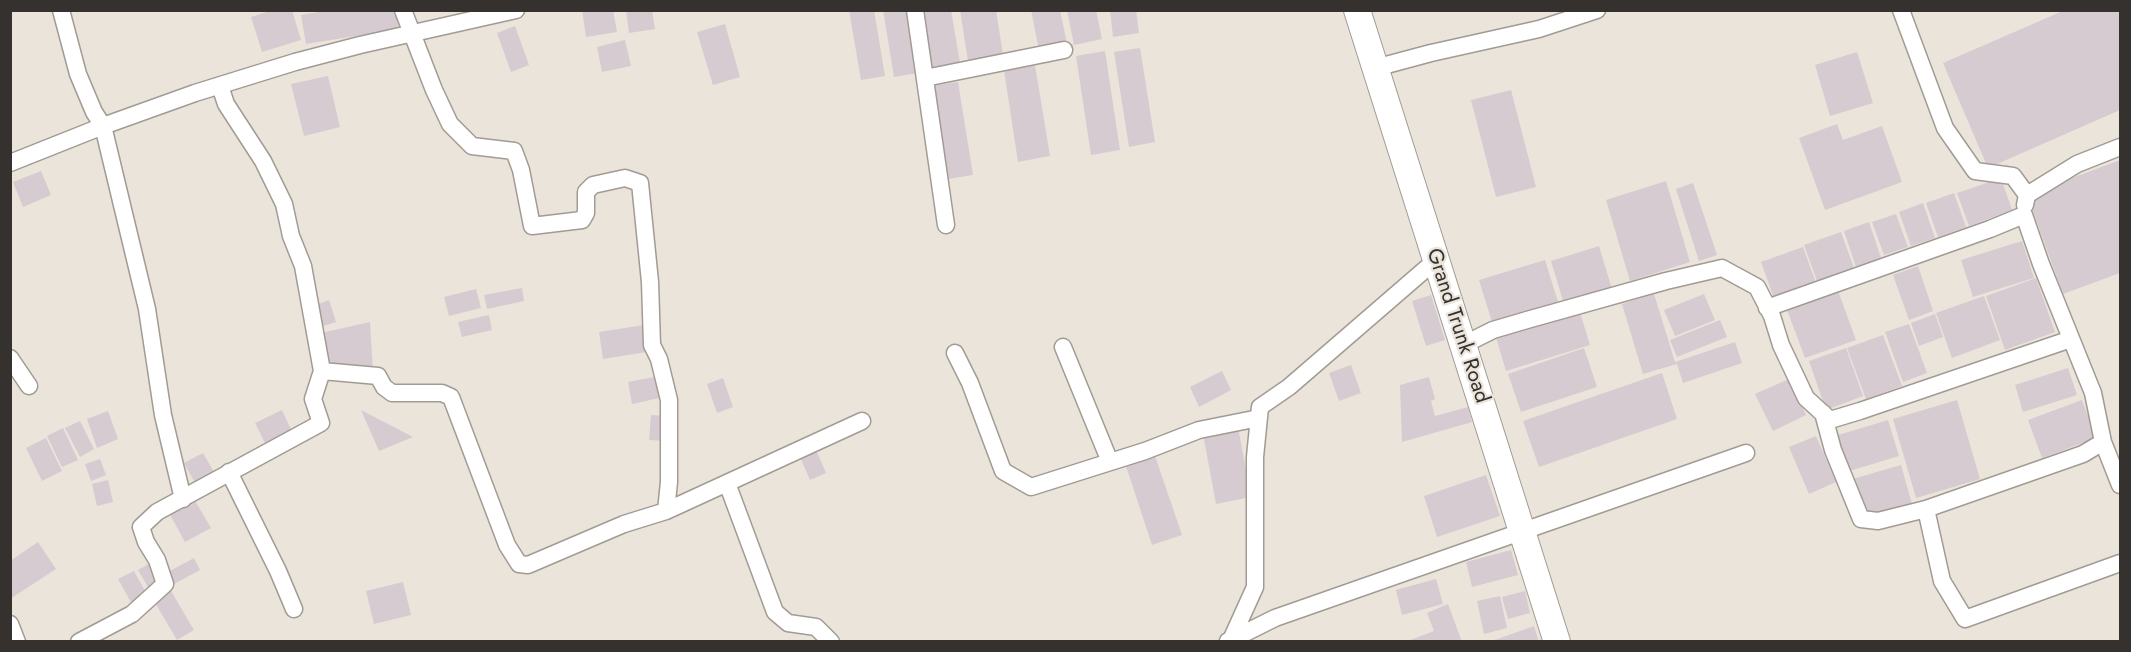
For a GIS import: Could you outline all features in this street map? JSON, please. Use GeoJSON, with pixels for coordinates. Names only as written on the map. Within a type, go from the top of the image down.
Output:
{"type":"FeatureCollection","features":[{"type":"Feature","properties":{"kind":"main road","name":"Grand Trunk Road"},"geometry":{"type":"LineString","coordinates":[[1357,10],[1557,642]]}},
{"type":"Feature","properties":{"kind":"street"},"geometry":{"type":"LineString","coordinates":[[61,10],[78,74],[103,126],[147,309],[163,415],[183,499]]}},
{"type":"Feature","properties":{"kind":"street"},"geometry":{"type":"LineString","coordinates":[[403,10],[450,124],[472,146],[514,152],[521,170],[532,226],[582,220],[586,213],[586,192],[592,185],[625,178],[640,183],[650,282],[652,345],[659,359],[669,400],[669,482],[666,511]]}},
{"type":"Feature","properties":{"kind":"street"},"geometry":{"type":"LineString","coordinates":[[10,164],[103,126],[195,93],[295,62],[412,33],[461,16],[516,10]]}},
{"type":"Feature","properties":{"kind":"street"},"geometry":{"type":"LineString","coordinates":[[915,10],[946,225]]}},
{"type":"Feature","properties":{"kind":"street"},"geometry":{"type":"LineString","coordinates":[[1375,68],[1539,29],[1598,10]]}},
{"type":"Feature","properties":{"kind":"street"},"geometry":{"type":"LineString","coordinates":[[1901,10],[1945,128],[1975,171],[2013,176],[2027,195],[2024,215],[2093,393],[2103,442],[2121,485]]}},
{"type":"Feature","properties":{"kind":"street"},"geometry":{"type":"LineString","coordinates":[[925,78],[1064,50]]}},
{"type":"Feature","properties":{"kind":"street"},"geometry":{"type":"LineString","coordinates":[[79,642],[132,614],[165,584],[157,560],[146,542],[141,527],[157,512],[229,472],[261,458],[321,423],[313,399],[322,371],[303,266],[291,236],[284,204],[263,161],[226,104],[220,86]]}},
{"type":"Feature","properties":{"kind":"street"},"geometry":{"type":"LineString","coordinates":[[2027,195],[2077,164],[2121,147]]}},
{"type":"Feature","properties":{"kind":"street"},"geometry":{"type":"LineString","coordinates":[[1767,308],[1990,230],[2024,215]]}},
{"type":"Feature","properties":{"kind":"street"},"geometry":{"type":"LineString","coordinates":[[1228,641],[1255,587],[1255,457],[1260,407],[1289,387],[1436,260]]}},
{"type":"Feature","properties":{"kind":"street"},"geometry":{"type":"LineString","coordinates":[[1463,345],[1493,330],[1666,281],[1722,268],[1757,287],[1806,398],[1830,420],[2071,339]]}},
{"type":"Feature","properties":{"kind":"street"},"geometry":{"type":"LineString","coordinates":[[1063,347],[1110,462]]}},
{"type":"Feature","properties":{"kind":"street"},"geometry":{"type":"LineString","coordinates":[[955,352],[970,383],[1003,471],[1031,487],[1144,451],[1199,429],[1259,418]]}},
{"type":"Feature","properties":{"kind":"street"},"geometry":{"type":"LineString","coordinates":[[10,358],[29,386]]}},
{"type":"Feature","properties":{"kind":"street"},"geometry":{"type":"LineString","coordinates":[[322,371],[378,376],[384,387],[392,393],[442,393],[451,397],[507,544],[519,564],[528,566],[624,524],[666,511],[862,421]]}},
{"type":"Feature","properties":{"kind":"street"},"geometry":{"type":"LineString","coordinates":[[1823,413],[1833,450],[1861,519],[1878,521],[1926,509],[2083,454],[2103,442]]}},
{"type":"Feature","properties":{"kind":"street"},"geometry":{"type":"LineString","coordinates":[[1228,641],[1275,618],[1746,453]]}},
{"type":"Feature","properties":{"kind":"street"},"geometry":{"type":"LineString","coordinates":[[229,472],[274,562],[294,609]]}},
{"type":"Feature","properties":{"kind":"street"},"geometry":{"type":"LineString","coordinates":[[727,483],[775,612],[788,623],[816,627],[831,642]]}},
{"type":"Feature","properties":{"kind":"street"},"geometry":{"type":"LineString","coordinates":[[1926,509],[1942,581],[1965,619],[2121,563]]}},
{"type":"Feature","properties":{"kind":"street"},"geometry":{"type":"LineString","coordinates":[[10,624],[17,642]]}},
{"type":"Feature","properties":{"kind":"building"},"geometry":{"type":"Polygon","coordinates":[[[273,10],[292,10],[301,40],[262,52],[251,17],[273,10]]]}},
{"type":"Feature","properties":{"kind":"building"},"geometry":{"type":"Polygon","coordinates":[[[330,10],[396,10],[399,29],[306,44],[301,15],[330,10]]]}},
{"type":"Feature","properties":{"kind":"building"},"geometry":{"type":"Polygon","coordinates":[[[582,10],[613,10],[617,32],[586,37],[582,10]]]}},
{"type":"Feature","properties":{"kind":"building"},"geometry":{"type":"Polygon","coordinates":[[[626,10],[652,10],[655,29],[629,33],[626,10]]]}},
{"type":"Feature","properties":{"kind":"building"},"geometry":{"type":"Polygon","coordinates":[[[849,10],[874,10],[885,76],[861,80],[849,10]]]}},
{"type":"Feature","properties":{"kind":"building"},"geometry":{"type":"Polygon","coordinates":[[[883,10],[908,10],[918,73],[894,77],[883,10]]]}},
{"type":"Feature","properties":{"kind":"building"},"geometry":{"type":"Polygon","coordinates":[[[920,10],[951,10],[960,63],[929,68],[920,10]]]}},
{"type":"Feature","properties":{"kind":"building"},"geometry":{"type":"Polygon","coordinates":[[[960,10],[996,10],[1003,55],[968,61],[960,10]]]}},
{"type":"Feature","properties":{"kind":"building"},"geometry":{"type":"Polygon","coordinates":[[[1031,10],[1060,10],[1067,44],[1039,50],[1031,10]]]}},
{"type":"Feature","properties":{"kind":"building"},"geometry":{"type":"Polygon","coordinates":[[[1067,10],[1096,10],[1102,39],[1074,45],[1067,10]]]}},
{"type":"Feature","properties":{"kind":"building"},"geometry":{"type":"Polygon","coordinates":[[[1110,10],[1136,10],[1139,33],[1113,37],[1110,10]]]}},
{"type":"Feature","properties":{"kind":"building"},"geometry":{"type":"Polygon","coordinates":[[[2065,10],[2120,10],[2120,110],[1988,168],[1943,63],[2065,10]]]}},
{"type":"Feature","properties":{"kind":"building"},"geometry":{"type":"Polygon","coordinates":[[[725,24],[740,77],[713,85],[697,32],[725,24]]]}},
{"type":"Feature","properties":{"kind":"building"},"geometry":{"type":"Polygon","coordinates":[[[515,26],[529,65],[511,72],[497,33],[515,26]]]}},
{"type":"Feature","properties":{"kind":"building"},"geometry":{"type":"Polygon","coordinates":[[[625,40],[631,66],[602,72],[597,47],[625,40]]]}},
{"type":"Feature","properties":{"kind":"building"},"geometry":{"type":"Polygon","coordinates":[[[1140,48],[1155,142],[1129,147],[1114,52],[1140,48]]]}},
{"type":"Feature","properties":{"kind":"building"},"geometry":{"type":"Polygon","coordinates":[[[1105,51],[1120,150],[1091,155],[1076,56],[1105,51]]]}},
{"type":"Feature","properties":{"kind":"building"},"geometry":{"type":"Polygon","coordinates":[[[1857,52],[1873,103],[1830,116],[1815,65],[1857,52]]]}},
{"type":"Feature","properties":{"kind":"building"},"geometry":{"type":"Polygon","coordinates":[[[1035,65],[1050,156],[1018,162],[1004,70],[1035,65]]]}},
{"type":"Feature","properties":{"kind":"building"},"geometry":{"type":"Polygon","coordinates":[[[328,76],[340,127],[304,136],[291,84],[328,76]]]}},
{"type":"Feature","properties":{"kind":"building"},"geometry":{"type":"Polygon","coordinates":[[[958,82],[973,175],[948,179],[933,86],[958,82]]]}},
{"type":"Feature","properties":{"kind":"building"},"geometry":{"type":"Polygon","coordinates":[[[1511,90],[1536,187],[1496,197],[1471,100],[1511,90]]]}},
{"type":"Feature","properties":{"kind":"building"},"geometry":{"type":"Polygon","coordinates":[[[1837,124],[1843,140],[1882,126],[1902,182],[1825,210],[1799,138],[1837,124]]]}},
{"type":"Feature","properties":{"kind":"building"},"geometry":{"type":"Polygon","coordinates":[[[2120,160],[2120,273],[2063,294],[2027,195],[2120,160]]]}},
{"type":"Feature","properties":{"kind":"building"},"geometry":{"type":"Polygon","coordinates":[[[41,171],[51,195],[23,207],[13,182],[41,171]]]}},
{"type":"Feature","properties":{"kind":"building"},"geometry":{"type":"Polygon","coordinates":[[[2001,178],[2012,210],[1969,226],[1957,193],[2001,178]]]}},
{"type":"Feature","properties":{"kind":"building"},"geometry":{"type":"Polygon","coordinates":[[[1666,181],[1690,262],[1630,281],[1606,200],[1666,181]]]}},
{"type":"Feature","properties":{"kind":"building"},"geometry":{"type":"Polygon","coordinates":[[[1693,183],[1717,255],[1699,261],[1676,189],[1693,183]]]}},
{"type":"Feature","properties":{"kind":"building"},"geometry":{"type":"Polygon","coordinates":[[[1954,193],[1966,227],[1938,237],[1926,203],[1954,193]]]}},
{"type":"Feature","properties":{"kind":"building"},"geometry":{"type":"Polygon","coordinates":[[[1923,203],[1935,238],[1911,246],[1899,212],[1923,203]]]}},
{"type":"Feature","properties":{"kind":"building"},"geometry":{"type":"Polygon","coordinates":[[[1896,214],[1908,247],[1884,255],[1872,222],[1896,214]]]}},
{"type":"Feature","properties":{"kind":"building"},"geometry":{"type":"Polygon","coordinates":[[[1869,222],[1881,258],[1856,267],[1844,231],[1869,222]]]}},
{"type":"Feature","properties":{"kind":"building"},"geometry":{"type":"Polygon","coordinates":[[[1841,232],[1854,268],[1817,281],[1804,245],[1841,232]]]}},
{"type":"Feature","properties":{"kind":"building"},"geometry":{"type":"Polygon","coordinates":[[[2022,241],[2034,278],[1973,297],[1961,260],[2022,241]]]}},
{"type":"Feature","properties":{"kind":"building"},"geometry":{"type":"Polygon","coordinates":[[[1599,246],[1612,289],[1564,304],[1551,261],[1599,246]]]}},
{"type":"Feature","properties":{"kind":"building"},"geometry":{"type":"Polygon","coordinates":[[[1803,247],[1816,283],[1774,298],[1761,262],[1803,247]]]}},
{"type":"Feature","properties":{"kind":"building"},"geometry":{"type":"Polygon","coordinates":[[[1545,260],[1558,302],[1492,322],[1479,280],[1545,260]]]}},
{"type":"Feature","properties":{"kind":"building"},"geometry":{"type":"Polygon","coordinates":[[[1918,266],[1933,311],[1909,320],[1893,275],[1918,266]]]}},
{"type":"Feature","properties":{"kind":"building"},"geometry":{"type":"Polygon","coordinates":[[[2036,278],[2055,332],[2005,350],[1986,296],[2036,278]]]}},
{"type":"Feature","properties":{"kind":"building"},"geometry":{"type":"Polygon","coordinates":[[[522,288],[524,301],[487,309],[484,295],[522,288]]]}},
{"type":"Feature","properties":{"kind":"building"},"geometry":{"type":"Polygon","coordinates":[[[1837,288],[1856,340],[1805,358],[1786,307],[1837,288]]]}},
{"type":"Feature","properties":{"kind":"building"},"geometry":{"type":"Polygon","coordinates":[[[476,289],[481,308],[449,316],[444,297],[476,289]]]}},
{"type":"Feature","properties":{"kind":"building"},"geometry":{"type":"Polygon","coordinates":[[[1654,294],[1675,362],[1735,342],[1742,363],[1683,383],[1677,364],[1643,374],[1622,304],[1654,294]]]}},
{"type":"Feature","properties":{"kind":"building"},"geometry":{"type":"Polygon","coordinates":[[[1704,294],[1715,320],[1675,336],[1664,310],[1704,294]]]}},
{"type":"Feature","properties":{"kind":"building"},"geometry":{"type":"Polygon","coordinates":[[[1431,295],[1445,340],[1426,346],[1412,301],[1431,295]]]}},
{"type":"Feature","properties":{"kind":"building"},"geometry":{"type":"Polygon","coordinates":[[[1984,296],[2000,340],[1952,358],[1936,313],[1984,296]]]}},
{"type":"Feature","properties":{"kind":"building"},"geometry":{"type":"Polygon","coordinates":[[[329,300],[336,322],[323,326],[316,305],[329,300]]]}},
{"type":"Feature","properties":{"kind":"building"},"geometry":{"type":"Polygon","coordinates":[[[1579,309],[1590,345],[1506,371],[1495,334],[1579,309]]]}},
{"type":"Feature","properties":{"kind":"building"},"geometry":{"type":"Polygon","coordinates":[[[1935,314],[1943,337],[1919,346],[1911,323],[1935,314]]]}},
{"type":"Feature","properties":{"kind":"building"},"geometry":{"type":"Polygon","coordinates":[[[489,315],[492,330],[462,337],[458,322],[489,315]]]}},
{"type":"Feature","properties":{"kind":"building"},"geometry":{"type":"Polygon","coordinates":[[[1720,320],[1727,337],[1677,357],[1670,340],[1720,320]]]}},
{"type":"Feature","properties":{"kind":"building"},"geometry":{"type":"Polygon","coordinates":[[[370,322],[373,372],[331,371],[321,333],[370,322]]]}},
{"type":"Feature","properties":{"kind":"building"},"geometry":{"type":"Polygon","coordinates":[[[1909,324],[1927,373],[1903,382],[1885,332],[1909,324]]]}},
{"type":"Feature","properties":{"kind":"building"},"geometry":{"type":"Polygon","coordinates":[[[644,325],[647,352],[603,359],[599,332],[644,325]]]}},
{"type":"Feature","properties":{"kind":"building"},"geometry":{"type":"Polygon","coordinates":[[[1883,335],[1902,386],[1866,399],[1847,348],[1883,335]]]}},
{"type":"Feature","properties":{"kind":"building"},"geometry":{"type":"Polygon","coordinates":[[[1584,348],[1597,387],[1521,412],[1508,374],[1584,348]]]}},
{"type":"Feature","properties":{"kind":"building"},"geometry":{"type":"Polygon","coordinates":[[[1846,348],[1863,396],[1826,410],[1809,361],[1846,348]]]}},
{"type":"Feature","properties":{"kind":"building"},"geometry":{"type":"Polygon","coordinates":[[[1351,365],[1361,393],[1339,401],[1329,373],[1351,365]]]}},
{"type":"Feature","properties":{"kind":"building"},"geometry":{"type":"Polygon","coordinates":[[[2068,368],[2077,395],[2023,412],[2015,385],[2068,368]]]}},
{"type":"Feature","properties":{"kind":"building"},"geometry":{"type":"Polygon","coordinates":[[[1222,371],[1231,390],[1199,407],[1190,387],[1222,371]]]}},
{"type":"Feature","properties":{"kind":"building"},"geometry":{"type":"Polygon","coordinates":[[[1662,373],[1677,419],[1539,467],[1523,421],[1662,373]]]}},
{"type":"Feature","properties":{"kind":"building"},"geometry":{"type":"Polygon","coordinates":[[[660,376],[664,397],[632,404],[628,382],[660,376]]]}},
{"type":"Feature","properties":{"kind":"building"},"geometry":{"type":"Polygon","coordinates":[[[1429,377],[1435,399],[1431,401],[1435,416],[1468,407],[1472,422],[1402,442],[1400,385],[1429,377]]]}},
{"type":"Feature","properties":{"kind":"building"},"geometry":{"type":"Polygon","coordinates":[[[723,378],[733,407],[717,413],[707,384],[723,378]]]}},
{"type":"Feature","properties":{"kind":"building"},"geometry":{"type":"Polygon","coordinates":[[[1789,379],[1806,415],[1773,431],[1755,394],[1789,379]]]}},
{"type":"Feature","properties":{"kind":"building"},"geometry":{"type":"Polygon","coordinates":[[[1957,400],[1980,479],[1916,498],[1893,419],[1957,400]]]}},
{"type":"Feature","properties":{"kind":"building"},"geometry":{"type":"Polygon","coordinates":[[[2082,400],[2096,438],[2042,458],[2028,420],[2082,400]]]}},
{"type":"Feature","properties":{"kind":"building"},"geometry":{"type":"Polygon","coordinates":[[[282,410],[293,434],[267,447],[255,423],[282,410]]]}},
{"type":"Feature","properties":{"kind":"building"},"geometry":{"type":"Polygon","coordinates":[[[361,410],[413,437],[379,451],[361,410]]]}},
{"type":"Feature","properties":{"kind":"building"},"geometry":{"type":"Polygon","coordinates":[[[108,411],[118,439],[97,448],[87,419],[108,411]]]}},
{"type":"Feature","properties":{"kind":"building"},"geometry":{"type":"Polygon","coordinates":[[[651,415],[667,416],[665,441],[649,440],[651,415]]]}},
{"type":"Feature","properties":{"kind":"building"},"geometry":{"type":"Polygon","coordinates":[[[1888,420],[1899,456],[1846,472],[1835,436],[1888,420]]]}},
{"type":"Feature","properties":{"kind":"building"},"geometry":{"type":"Polygon","coordinates":[[[80,421],[94,449],[80,457],[65,428],[80,421]]]}},
{"type":"Feature","properties":{"kind":"building"},"geometry":{"type":"Polygon","coordinates":[[[1238,427],[1251,497],[1216,504],[1203,434],[1238,427]]]}},
{"type":"Feature","properties":{"kind":"building"},"geometry":{"type":"Polygon","coordinates":[[[63,428],[78,460],[62,467],[47,436],[63,428]]]}},
{"type":"Feature","properties":{"kind":"building"},"geometry":{"type":"Polygon","coordinates":[[[1816,436],[1836,482],[1809,494],[1789,447],[1816,436]]]}},
{"type":"Feature","properties":{"kind":"building"},"geometry":{"type":"Polygon","coordinates":[[[46,438],[62,471],[42,481],[26,448],[46,438]]]}},
{"type":"Feature","properties":{"kind":"building"},"geometry":{"type":"Polygon","coordinates":[[[816,450],[826,473],[810,480],[800,457],[816,450]]]}},
{"type":"Feature","properties":{"kind":"building"},"geometry":{"type":"Polygon","coordinates":[[[203,453],[218,479],[199,490],[184,463],[203,453]]]}},
{"type":"Feature","properties":{"kind":"building"},"geometry":{"type":"Polygon","coordinates":[[[1154,453],[1182,535],[1152,545],[1125,463],[1154,453]]]}},
{"type":"Feature","properties":{"kind":"building"},"geometry":{"type":"Polygon","coordinates":[[[100,459],[106,475],[91,481],[85,464],[100,459]]]}},
{"type":"Feature","properties":{"kind":"building"},"geometry":{"type":"Polygon","coordinates":[[[1901,465],[1912,504],[1861,519],[1849,480],[1901,465]]]}},
{"type":"Feature","properties":{"kind":"building"},"geometry":{"type":"Polygon","coordinates":[[[1486,475],[1500,516],[1437,537],[1424,496],[1486,475]]]}},
{"type":"Feature","properties":{"kind":"building"},"geometry":{"type":"Polygon","coordinates":[[[108,480],[113,502],[97,506],[92,484],[108,480]]]}},
{"type":"Feature","properties":{"kind":"building"},"geometry":{"type":"Polygon","coordinates":[[[194,499],[211,528],[185,542],[169,513],[194,499]]]}},
{"type":"Feature","properties":{"kind":"building"},"geometry":{"type":"Polygon","coordinates":[[[38,542],[56,569],[10,599],[10,561],[38,542]]]}},
{"type":"Feature","properties":{"kind":"building"},"geometry":{"type":"Polygon","coordinates":[[[1511,550],[1518,575],[1472,587],[1466,562],[1511,550]]]}},
{"type":"Feature","properties":{"kind":"building"},"geometry":{"type":"Polygon","coordinates":[[[194,558],[200,570],[174,584],[168,572],[194,558]]]}},
{"type":"Feature","properties":{"kind":"building"},"geometry":{"type":"Polygon","coordinates":[[[152,562],[165,584],[151,592],[138,570],[152,562]]]}},
{"type":"Feature","properties":{"kind":"building"},"geometry":{"type":"Polygon","coordinates":[[[134,571],[149,598],[133,606],[118,579],[134,571]]]}},
{"type":"Feature","properties":{"kind":"building"},"geometry":{"type":"Polygon","coordinates":[[[1436,579],[1443,604],[1402,615],[1396,590],[1436,579]]]}},
{"type":"Feature","properties":{"kind":"building"},"geometry":{"type":"Polygon","coordinates":[[[403,582],[411,615],[374,624],[366,591],[403,582]]]}},
{"type":"Feature","properties":{"kind":"building"},"geometry":{"type":"Polygon","coordinates":[[[171,591],[194,630],[177,640],[154,601],[171,591]]]}},
{"type":"Feature","properties":{"kind":"building"},"geometry":{"type":"Polygon","coordinates":[[[1525,591],[1530,613],[1508,619],[1502,597],[1525,591]]]}},
{"type":"Feature","properties":{"kind":"building"},"geometry":{"type":"Polygon","coordinates":[[[1500,596],[1507,628],[1484,634],[1477,601],[1500,596]]]}},
{"type":"Feature","properties":{"kind":"building"},"geometry":{"type":"Polygon","coordinates":[[[1448,604],[1462,642],[1405,642],[1434,631],[1427,613],[1448,604]]]}},
{"type":"Feature","properties":{"kind":"building"},"geometry":{"type":"Polygon","coordinates":[[[1534,626],[1539,642],[1492,642],[1492,641],[1534,626]]]}}]}
